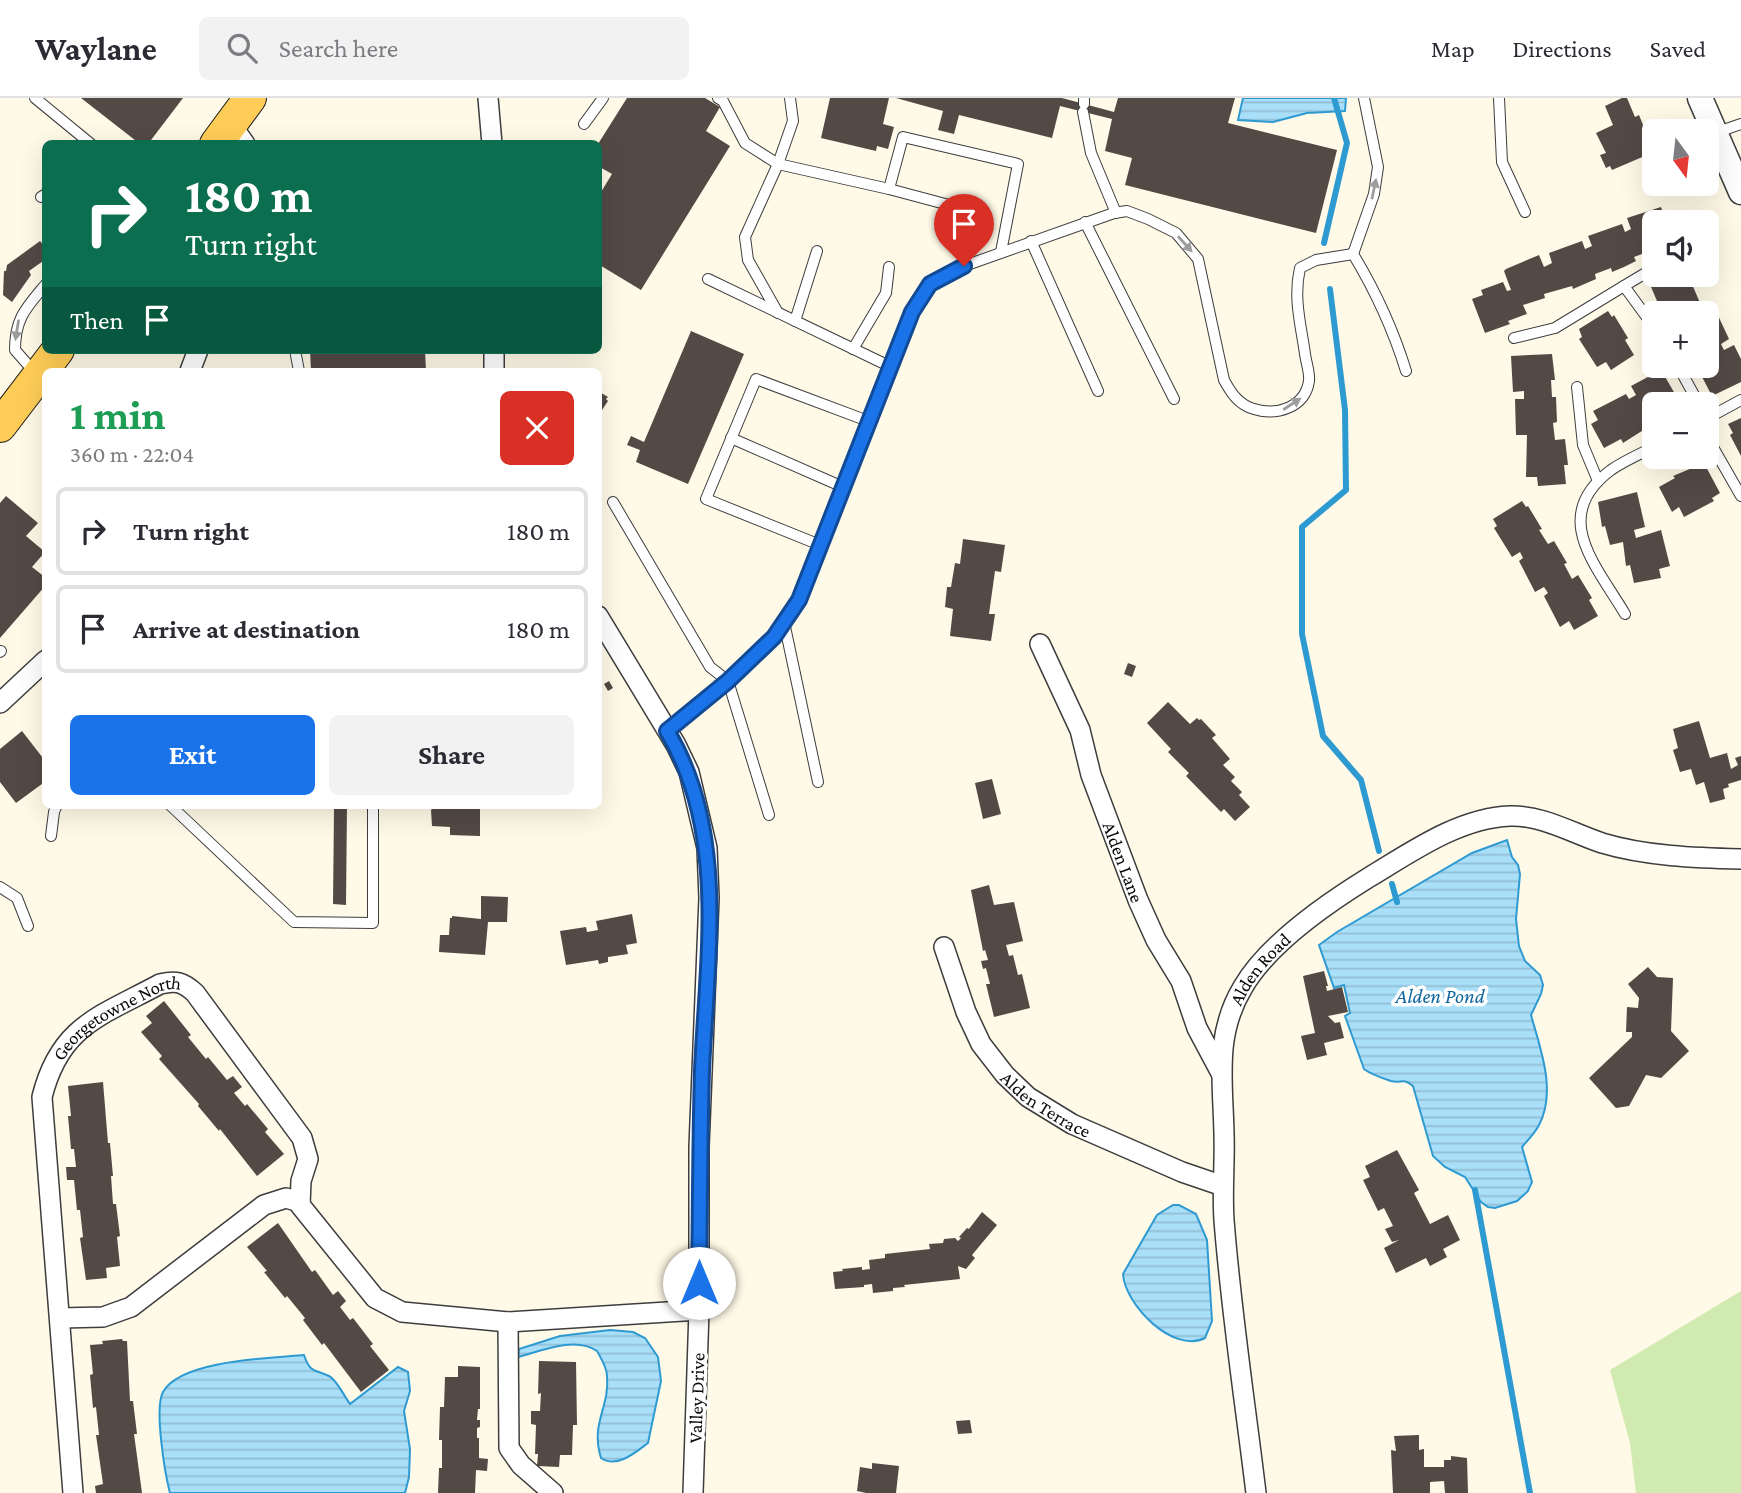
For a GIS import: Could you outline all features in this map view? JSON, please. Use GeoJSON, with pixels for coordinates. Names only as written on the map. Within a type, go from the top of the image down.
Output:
{"type":"FeatureCollection","features":[{"type":"Feature","properties":{"kind":"main road"},"geometry":{"type":"LineString","coordinates":[[230,137],[250,98]]}},
{"type":"Feature","properties":{"kind":"main road"},"geometry":{"type":"LineString","coordinates":[[44,368],[55,354]]}},
{"type":"Feature","properties":{"kind":"main road"},"geometry":{"type":"LineString","coordinates":[[0,426],[42,371]]}},
{"type":"Feature","properties":{"kind":"street"},"geometry":{"type":"LineString","coordinates":[[488,98],[492,140]]}},
{"type":"Feature","properties":{"kind":"street"},"geometry":{"type":"LineString","coordinates":[[1700,98],[1709,119]]}},
{"type":"Feature","properties":{"kind":"street"},"geometry":{"type":"LineString","coordinates":[[1719,142],[1741,192]]}},
{"type":"Feature","properties":{"kind":"street","name":"Valley Drive"},"geometry":{"type":"LineString","coordinates":[[602,624],[690,772],[707,848],[709,898],[699,1147],[699,1310],[693,1493]]}},
{"type":"Feature","properties":{"kind":"street","name":"Alden Lane"},"geometry":{"type":"LineString","coordinates":[[1040,644],[1080,730],[1091,775],[1138,900],[1156,940],[1181,981],[1197,1028],[1221,1073]]}},
{"type":"Feature","properties":{"kind":"street"},"geometry":{"type":"LineString","coordinates":[[0,703],[42,664]]}},
{"type":"Feature","properties":{"kind":"street","name":"Alden Road"},"geometry":{"type":"LineString","coordinates":[[1256,1493],[1224,1220],[1224,1105],[1221,1073],[1225,1026],[1242,988],[1260,963],[1284,938],[1371,876],[1416,849],[1466,825],[1497,817],[1531,817],[1604,843],[1647,852],[1741,859]]}},
{"type":"Feature","properties":{"kind":"street","name":"Alden Terrace"},"geometry":{"type":"LineString","coordinates":[[944,947],[966,1012],[981,1044],[1005,1075],[1028,1097],[1072,1124],[1223,1186]]}},
{"type":"Feature","properties":{"kind":"street","name":"Georgetowne North"},"geometry":{"type":"LineString","coordinates":[[73,1493],[42,1097],[48,1072],[65,1045],[77,1031],[160,984],[184,983],[195,993],[302,1138],[308,1159],[301,1181],[300,1202]]}},
{"type":"Feature","properties":{"kind":"street"},"geometry":{"type":"LineString","coordinates":[[60,1318],[103,1317],[131,1307],[264,1205],[286,1198],[300,1202],[375,1298],[402,1312],[508,1322],[699,1310]]}},
{"type":"Feature","properties":{"kind":"street"},"geometry":{"type":"LineString","coordinates":[[508,1322],[509,1448],[521,1465],[553,1493]]}},
{"type":"Feature","properties":{"kind":"lane"},"geometry":{"type":"LineString","coordinates":[[35,98],[86,140]]}},
{"type":"Feature","properties":{"kind":"lane"},"geometry":{"type":"LineString","coordinates":[[584,124],[603,98]]}},
{"type":"Feature","properties":{"kind":"lane"},"geometry":{"type":"LineString","coordinates":[[718,98],[723,101],[745,143],[778,164],[964,209]]}},
{"type":"Feature","properties":{"kind":"lane"},"geometry":{"type":"LineString","coordinates":[[778,313],[748,260],[745,237],[778,164],[793,121],[790,98]]}},
{"type":"Feature","properties":{"kind":"lane"},"geometry":{"type":"LineString","coordinates":[[1353,254],[1374,194],[1378,167],[1364,98]]}},
{"type":"Feature","properties":{"kind":"lane"},"geometry":{"type":"LineString","coordinates":[[1499,98],[1502,162],[1525,212]]}},
{"type":"Feature","properties":{"kind":"lane"},"geometry":{"type":"LineString","coordinates":[[1084,105],[1091,153],[1121,212]]}},
{"type":"Feature","properties":{"kind":"lane"},"geometry":{"type":"LineString","coordinates":[[1719,132],[1741,124]]}},
{"type":"Feature","properties":{"kind":"lane"},"geometry":{"type":"LineString","coordinates":[[889,189],[903,137],[1018,164],[1001,252]]}},
{"type":"Feature","properties":{"kind":"lane"},"geometry":{"type":"LineString","coordinates":[[667,731],[728,681],[774,637],[799,600],[889,366],[912,312],[930,284],[964,266],[1085,222],[1121,212],[1148,219],[1176,233],[1198,259],[1224,380],[1231,394],[1248,407],[1265,413],[1293,406],[1303,397],[1309,381],[1295,289],[1300,268],[1316,260],[1353,254]]}},
{"type":"Feature","properties":{"kind":"lane"},"geometry":{"type":"LineString","coordinates":[[1085,222],[1174,399]]}},
{"type":"Feature","properties":{"kind":"lane"},"geometry":{"type":"LineString","coordinates":[[1031,241],[1098,391]]}},
{"type":"Feature","properties":{"kind":"lane"},"geometry":{"type":"LineString","coordinates":[[795,321],[817,251]]}},
{"type":"Feature","properties":{"kind":"lane"},"geometry":{"type":"LineString","coordinates":[[1353,254],[1375,290],[1406,371]]}},
{"type":"Feature","properties":{"kind":"lane"},"geometry":{"type":"LineString","coordinates":[[853,349],[886,293],[889,267]]}},
{"type":"Feature","properties":{"kind":"lane"},"geometry":{"type":"LineString","coordinates":[[1514,338],[1555,328],[1642,275]]}},
{"type":"Feature","properties":{"kind":"lane"},"geometry":{"type":"LineString","coordinates":[[708,279],[889,366]]}},
{"type":"Feature","properties":{"kind":"lane"},"geometry":{"type":"LineString","coordinates":[[1624,286],[1642,311]]}},
{"type":"Feature","properties":{"kind":"lane"},"geometry":{"type":"LineString","coordinates":[[38,376],[15,350],[15,331],[19,317],[42,289]]}},
{"type":"Feature","properties":{"kind":"lane"},"geometry":{"type":"LineString","coordinates":[[820,545],[706,499],[755,379],[868,421]]}},
{"type":"Feature","properties":{"kind":"lane"},"geometry":{"type":"LineString","coordinates":[[1577,387],[1578,419],[1583,445],[1598,481]]}},
{"type":"Feature","properties":{"kind":"lane"},"geometry":{"type":"LineString","coordinates":[[1719,411],[1741,400]]}},
{"type":"Feature","properties":{"kind":"lane"},"geometry":{"type":"LineString","coordinates":[[731,438],[843,487]]}},
{"type":"Feature","properties":{"kind":"lane"},"geometry":{"type":"LineString","coordinates":[[1625,614],[1584,546],[1580,532],[1580,512],[1583,500],[1598,481],[1613,469],[1642,453]]}},
{"type":"Feature","properties":{"kind":"lane"},"geometry":{"type":"LineString","coordinates":[[1719,458],[1741,496]]}},
{"type":"Feature","properties":{"kind":"lane"},"geometry":{"type":"LineString","coordinates":[[613,502],[710,667],[728,681],[769,816]]}},
{"type":"Feature","properties":{"kind":"lane"},"geometry":{"type":"LineString","coordinates":[[784,622],[818,782]]}},
{"type":"Feature","properties":{"kind":"lane"},"geometry":{"type":"LineString","coordinates":[[51,836],[55,809]]}},
{"type":"Feature","properties":{"kind":"lane"},"geometry":{"type":"LineString","coordinates":[[174,809],[294,922],[373,923],[373,809]]}},
{"type":"Feature","properties":{"kind":"lane"},"geometry":{"type":"LineString","coordinates":[[0,887],[17,898],[28,926]]}},
{"type":"Feature","properties":{"kind":"green space"},"geometry":{"type":"Polygon","coordinates":[[[1741,1291],[1741,1493],[1636,1493],[1630,1443],[1610,1370],[1741,1291]]]}},
{"type":"Feature","properties":{"kind":"water"},"geometry":{"type":"Polygon","coordinates":[[[1243,98],[1346,98],[1345,111],[1307,113],[1273,122],[1238,120],[1243,98]]]}},
{"type":"Feature","properties":{"kind":"water","name":"Alden Pond"},"geometry":{"type":"Polygon","coordinates":[[[1507,840],[1520,874],[1516,919],[1519,946],[1525,961],[1540,975],[1543,985],[1531,1015],[1545,1070],[1547,1098],[1539,1125],[1522,1147],[1532,1182],[1528,1191],[1517,1201],[1495,1208],[1481,1202],[1465,1177],[1445,1167],[1433,1156],[1413,1086],[1404,1081],[1384,1079],[1364,1069],[1345,1016],[1350,1013],[1344,985],[1334,988],[1319,945],[1472,853],[1507,840]]]}},
{"type":"Feature","properties":{"kind":"water"},"geometry":{"type":"Polygon","coordinates":[[[1173,1205],[1179,1205],[1196,1214],[1207,1240],[1212,1321],[1205,1338],[1192,1341],[1179,1339],[1153,1324],[1132,1299],[1123,1274],[1157,1215],[1173,1205]]]}},
{"type":"Feature","properties":{"kind":"water"},"geometry":{"type":"Polygon","coordinates":[[[610,1330],[633,1332],[645,1338],[658,1357],[661,1381],[648,1443],[626,1458],[613,1462],[601,1458],[598,1446],[607,1376],[597,1351],[579,1345],[568,1345],[518,1357],[519,1349],[560,1336],[610,1330]]]}},
{"type":"Feature","properties":{"kind":"water"},"geometry":{"type":"Polygon","coordinates":[[[304,1355],[311,1368],[335,1381],[350,1404],[398,1367],[408,1372],[410,1391],[404,1411],[410,1449],[409,1477],[405,1493],[170,1493],[163,1457],[160,1412],[163,1392],[173,1381],[206,1367],[304,1355]]]}},
{"type":"Feature","properties":{"kind":"building"},"geometry":{"type":"Polygon","coordinates":[[[81,98],[183,98],[151,140],[135,140],[81,98]]]}},
{"type":"Feature","properties":{"kind":"building"},"geometry":{"type":"Polygon","coordinates":[[[627,98],[705,98],[720,107],[706,131],[730,146],[641,290],[602,266],[602,190],[612,174],[602,168],[601,140],[627,98]]]}},
{"type":"Feature","properties":{"kind":"building"},"geometry":{"type":"Polygon","coordinates":[[[830,98],[889,98],[883,124],[894,127],[888,149],[877,146],[876,151],[821,138],[830,98]]]}},
{"type":"Feature","properties":{"kind":"building"},"geometry":{"type":"Polygon","coordinates":[[[896,98],[1062,98],[1114,112],[1118,98],[1235,98],[1228,123],[1337,150],[1316,233],[1125,185],[1132,158],[1105,151],[1112,119],[1060,106],[1052,138],[959,115],[954,134],[938,130],[943,111],[896,98]]]}},
{"type":"Feature","properties":{"kind":"building"},"geometry":{"type":"Polygon","coordinates":[[[1627,98],[1635,117],[1639,115],[1642,122],[1642,157],[1612,170],[1610,166],[1606,168],[1600,155],[1606,153],[1596,133],[1613,125],[1605,106],[1627,98]]]}},
{"type":"Feature","properties":{"kind":"building"},"geometry":{"type":"Polygon","coordinates":[[[1642,213],[1642,254],[1634,257],[1636,261],[1612,272],[1611,268],[1595,274],[1596,279],[1573,289],[1572,286],[1544,294],[1545,298],[1523,305],[1527,314],[1508,321],[1510,324],[1485,333],[1472,299],[1483,295],[1481,290],[1503,282],[1507,291],[1511,290],[1504,271],[1506,269],[1539,255],[1544,267],[1552,263],[1549,253],[1582,241],[1585,249],[1592,246],[1588,236],[1622,224],[1625,232],[1631,229],[1627,218],[1642,213]]]}},
{"type":"Feature","properties":{"kind":"building"},"geometry":{"type":"Polygon","coordinates":[[[40,241],[42,243],[42,262],[29,271],[31,275],[12,302],[3,295],[4,271],[7,265],[40,241]]]}},
{"type":"Feature","properties":{"kind":"building"},"geometry":{"type":"Polygon","coordinates":[[[1651,287],[1693,287],[1699,301],[1657,301],[1651,287]]]}},
{"type":"Feature","properties":{"kind":"building"},"geometry":{"type":"Polygon","coordinates":[[[1608,311],[1612,317],[1614,315],[1628,338],[1625,340],[1634,355],[1611,370],[1606,362],[1597,367],[1579,339],[1582,337],[1579,329],[1608,311]]]}},
{"type":"Feature","properties":{"kind":"building"},"geometry":{"type":"Polygon","coordinates":[[[1719,318],[1729,339],[1721,344],[1724,350],[1734,345],[1741,359],[1741,382],[1719,393],[1710,392],[1703,378],[1719,378],[1719,318]]]}},
{"type":"Feature","properties":{"kind":"building"},"geometry":{"type":"Polygon","coordinates":[[[691,331],[744,354],[688,484],[636,462],[640,450],[627,445],[631,436],[644,442],[691,331]]]}},
{"type":"Feature","properties":{"kind":"building"},"geometry":{"type":"Polygon","coordinates":[[[310,354],[425,354],[426,368],[311,368],[310,354]]]}},
{"type":"Feature","properties":{"kind":"building"},"geometry":{"type":"Polygon","coordinates":[[[1552,354],[1555,380],[1551,380],[1552,397],[1556,397],[1557,422],[1553,423],[1555,440],[1565,439],[1568,465],[1564,465],[1566,484],[1538,486],[1537,477],[1526,477],[1527,435],[1516,435],[1515,399],[1524,399],[1524,391],[1513,392],[1511,356],[1552,354]]]}},
{"type":"Feature","properties":{"kind":"building"},"geometry":{"type":"Polygon","coordinates":[[[1646,378],[1666,378],[1674,392],[1642,392],[1642,431],[1623,443],[1621,439],[1604,448],[1591,424],[1598,420],[1593,411],[1626,394],[1629,399],[1636,395],[1631,386],[1646,378]]]}},
{"type":"Feature","properties":{"kind":"building"},"geometry":{"type":"Polygon","coordinates":[[[602,393],[608,397],[602,410],[602,393]]]}},
{"type":"Feature","properties":{"kind":"building"},"geometry":{"type":"Polygon","coordinates":[[[1741,418],[1741,456],[1730,435],[1733,433],[1728,424],[1741,418]]]}},
{"type":"Feature","properties":{"kind":"building"},"geometry":{"type":"Polygon","coordinates":[[[1690,469],[1707,469],[1720,493],[1712,498],[1714,501],[1684,517],[1679,507],[1672,512],[1659,487],[1675,478],[1673,476],[1690,469]]]}},
{"type":"Feature","properties":{"kind":"building"},"geometry":{"type":"Polygon","coordinates":[[[1637,492],[1645,527],[1634,530],[1636,538],[1661,530],[1670,566],[1659,569],[1661,578],[1634,583],[1630,565],[1626,566],[1623,542],[1610,545],[1605,526],[1602,527],[1598,502],[1637,492]]]}},
{"type":"Feature","properties":{"kind":"building"},"geometry":{"type":"Polygon","coordinates":[[[6,496],[38,523],[26,536],[42,549],[42,555],[32,567],[42,575],[42,590],[0,638],[0,503],[6,496]]]}},
{"type":"Feature","properties":{"kind":"building"},"geometry":{"type":"Polygon","coordinates":[[[1522,501],[1542,529],[1539,530],[1548,544],[1554,541],[1567,563],[1564,564],[1572,579],[1578,575],[1592,598],[1589,600],[1598,616],[1574,630],[1569,621],[1560,627],[1544,596],[1548,593],[1544,587],[1535,592],[1519,561],[1523,558],[1520,552],[1512,557],[1494,528],[1497,526],[1493,519],[1522,501]]]}},
{"type":"Feature","properties":{"kind":"building"},"geometry":{"type":"Polygon","coordinates":[[[963,539],[1005,545],[1001,572],[995,571],[989,614],[995,614],[991,641],[950,636],[953,609],[945,607],[947,587],[951,587],[955,563],[960,564],[963,539]]]}},
{"type":"Feature","properties":{"kind":"building"},"geometry":{"type":"Polygon","coordinates":[[[1128,663],[1136,666],[1132,677],[1124,674],[1128,663]]]}},
{"type":"Feature","properties":{"kind":"building"},"geometry":{"type":"Polygon","coordinates":[[[609,681],[613,688],[608,691],[604,684],[609,681]]]}},
{"type":"Feature","properties":{"kind":"building"},"geometry":{"type":"Polygon","coordinates":[[[1168,702],[1190,724],[1197,718],[1201,719],[1216,735],[1212,738],[1230,759],[1223,765],[1235,777],[1231,781],[1242,792],[1239,795],[1250,807],[1235,821],[1224,809],[1221,812],[1186,776],[1189,773],[1168,752],[1171,749],[1147,723],[1168,702]]]}},
{"type":"Feature","properties":{"kind":"building"},"geometry":{"type":"Polygon","coordinates":[[[1699,721],[1710,758],[1727,753],[1731,769],[1738,765],[1735,758],[1741,756],[1741,780],[1728,784],[1729,787],[1723,789],[1725,799],[1710,803],[1704,782],[1696,785],[1691,769],[1680,772],[1673,750],[1678,748],[1673,729],[1699,721]]]}},
{"type":"Feature","properties":{"kind":"building"},"geometry":{"type":"Polygon","coordinates":[[[22,731],[42,757],[42,784],[16,803],[0,782],[0,749],[22,731]]]}},
{"type":"Feature","properties":{"kind":"building"},"geometry":{"type":"Polygon","coordinates":[[[992,779],[1001,814],[983,819],[975,783],[992,779]]]}},
{"type":"Feature","properties":{"kind":"building"},"geometry":{"type":"Polygon","coordinates":[[[334,809],[347,809],[346,905],[333,904],[334,809]]]}},
{"type":"Feature","properties":{"kind":"building"},"geometry":{"type":"Polygon","coordinates":[[[480,809],[480,836],[450,835],[450,827],[432,826],[431,810],[480,809]]]}},
{"type":"Feature","properties":{"kind":"building"},"geometry":{"type":"Polygon","coordinates":[[[989,885],[994,905],[1014,902],[1023,941],[1006,945],[1009,956],[1013,955],[1018,975],[1022,974],[1030,1008],[994,1017],[986,984],[990,984],[986,968],[983,969],[981,961],[988,960],[985,950],[983,951],[971,890],[989,885]]]}},
{"type":"Feature","properties":{"kind":"building"},"geometry":{"type":"Polygon","coordinates":[[[481,896],[508,897],[507,922],[488,922],[485,955],[439,952],[440,935],[449,935],[452,916],[481,919],[481,896]]]}},
{"type":"Feature","properties":{"kind":"building"},"geometry":{"type":"Polygon","coordinates":[[[632,914],[637,943],[626,945],[628,954],[608,957],[608,962],[599,964],[598,960],[566,965],[560,931],[586,927],[587,932],[598,930],[596,921],[632,914]]]}},
{"type":"Feature","properties":{"kind":"building"},"geometry":{"type":"Polygon","coordinates":[[[1648,967],[1657,977],[1673,978],[1671,1031],[1689,1051],[1661,1078],[1646,1075],[1629,1106],[1616,1108],[1589,1078],[1632,1037],[1632,1032],[1626,1032],[1627,1007],[1638,1008],[1639,998],[1628,984],[1648,967]]]}},
{"type":"Feature","properties":{"kind":"building"},"geometry":{"type":"Polygon","coordinates":[[[1324,971],[1327,991],[1342,987],[1348,1012],[1328,1016],[1335,1023],[1340,1022],[1344,1038],[1324,1043],[1327,1055],[1307,1060],[1301,1036],[1315,1033],[1303,976],[1324,971]]]}},
{"type":"Feature","properties":{"kind":"building"},"geometry":{"type":"Polygon","coordinates":[[[164,1001],[206,1059],[208,1057],[227,1080],[233,1076],[242,1087],[234,1093],[268,1129],[265,1132],[284,1154],[257,1176],[159,1059],[162,1056],[141,1032],[152,1023],[146,1016],[164,1001]]]}},
{"type":"Feature","properties":{"kind":"building"},"geometry":{"type":"Polygon","coordinates":[[[103,1082],[113,1176],[113,1204],[116,1204],[120,1236],[117,1237],[120,1266],[106,1268],[107,1278],[86,1280],[80,1238],[83,1237],[80,1210],[77,1210],[74,1180],[67,1180],[66,1167],[76,1167],[74,1149],[71,1149],[68,1086],[103,1082]]]}},
{"type":"Feature","properties":{"kind":"building"},"geometry":{"type":"Polygon","coordinates":[[[1397,1150],[1419,1190],[1414,1193],[1430,1224],[1448,1215],[1460,1240],[1443,1249],[1447,1257],[1430,1266],[1426,1258],[1396,1273],[1384,1248],[1399,1240],[1392,1242],[1385,1229],[1393,1226],[1384,1208],[1378,1211],[1363,1180],[1370,1177],[1365,1166],[1397,1150]]]}},
{"type":"Feature","properties":{"kind":"building"},"geometry":{"type":"Polygon","coordinates":[[[982,1212],[997,1225],[972,1255],[975,1258],[966,1269],[958,1266],[960,1279],[904,1285],[905,1287],[893,1288],[893,1291],[873,1293],[872,1284],[835,1289],[833,1272],[862,1267],[862,1270],[870,1269],[869,1260],[885,1258],[885,1254],[930,1249],[929,1244],[943,1243],[944,1239],[955,1238],[958,1241],[982,1212]]]}},
{"type":"Feature","properties":{"kind":"building"},"geometry":{"type":"Polygon","coordinates":[[[278,1223],[312,1272],[315,1270],[333,1295],[338,1291],[346,1301],[340,1307],[350,1320],[353,1318],[389,1370],[361,1392],[247,1247],[278,1223]]]}},
{"type":"Feature","properties":{"kind":"building"},"geometry":{"type":"Polygon","coordinates":[[[122,1339],[127,1341],[130,1401],[133,1401],[137,1434],[134,1434],[142,1493],[96,1493],[95,1486],[103,1484],[96,1435],[99,1435],[96,1407],[93,1408],[90,1345],[122,1339]]]}},
{"type":"Feature","properties":{"kind":"building"},"geometry":{"type":"Polygon","coordinates":[[[539,1361],[576,1362],[577,1425],[573,1425],[572,1455],[560,1455],[559,1467],[537,1466],[536,1425],[531,1424],[531,1411],[540,1411],[539,1361]]]}},
{"type":"Feature","properties":{"kind":"building"},"geometry":{"type":"Polygon","coordinates":[[[458,1366],[480,1367],[480,1409],[477,1420],[480,1420],[480,1427],[477,1428],[477,1438],[479,1458],[488,1459],[487,1471],[476,1470],[475,1493],[438,1493],[439,1468],[442,1468],[440,1407],[444,1407],[445,1377],[458,1377],[458,1366]]]}},
{"type":"Feature","properties":{"kind":"building"},"geometry":{"type":"Polygon","coordinates":[[[970,1420],[972,1433],[958,1434],[956,1421],[970,1420]]]}},
{"type":"Feature","properties":{"kind":"building"},"geometry":{"type":"Polygon","coordinates":[[[1419,1435],[1419,1450],[1424,1449],[1424,1467],[1444,1467],[1444,1460],[1451,1460],[1451,1456],[1467,1458],[1468,1493],[1445,1493],[1444,1481],[1430,1482],[1430,1493],[1393,1493],[1391,1450],[1396,1451],[1394,1436],[1419,1435]]]}},
{"type":"Feature","properties":{"kind":"building"},"geometry":{"type":"Polygon","coordinates":[[[872,1463],[899,1466],[896,1493],[857,1491],[860,1467],[872,1469],[872,1463]]]}},
{"type":"Feature","properties":{"kind":"waterway"},"geometry":{"type":"LineString","coordinates":[[1324,243],[1347,143],[1334,98]]}},
{"type":"Feature","properties":{"kind":"waterway"},"geometry":{"type":"LineString","coordinates":[[1330,289],[1345,410],[1346,490],[1302,527],[1302,634],[1323,736],[1361,780],[1379,851]]}},
{"type":"Feature","properties":{"kind":"waterway"},"geometry":{"type":"LineString","coordinates":[[1392,884],[1397,902]]}},
{"type":"Feature","properties":{"kind":"waterway"},"geometry":{"type":"LineString","coordinates":[[1475,1190],[1530,1493]]}},
{"type":"Feature","properties":{"kind":"route"},"geometry":{"type":"LineString","coordinates":[[699,1283],[699,1147],[709,898],[707,848],[690,772],[667,731],[728,681],[774,637],[799,600],[912,312],[930,284],[964,266]]}}]}
